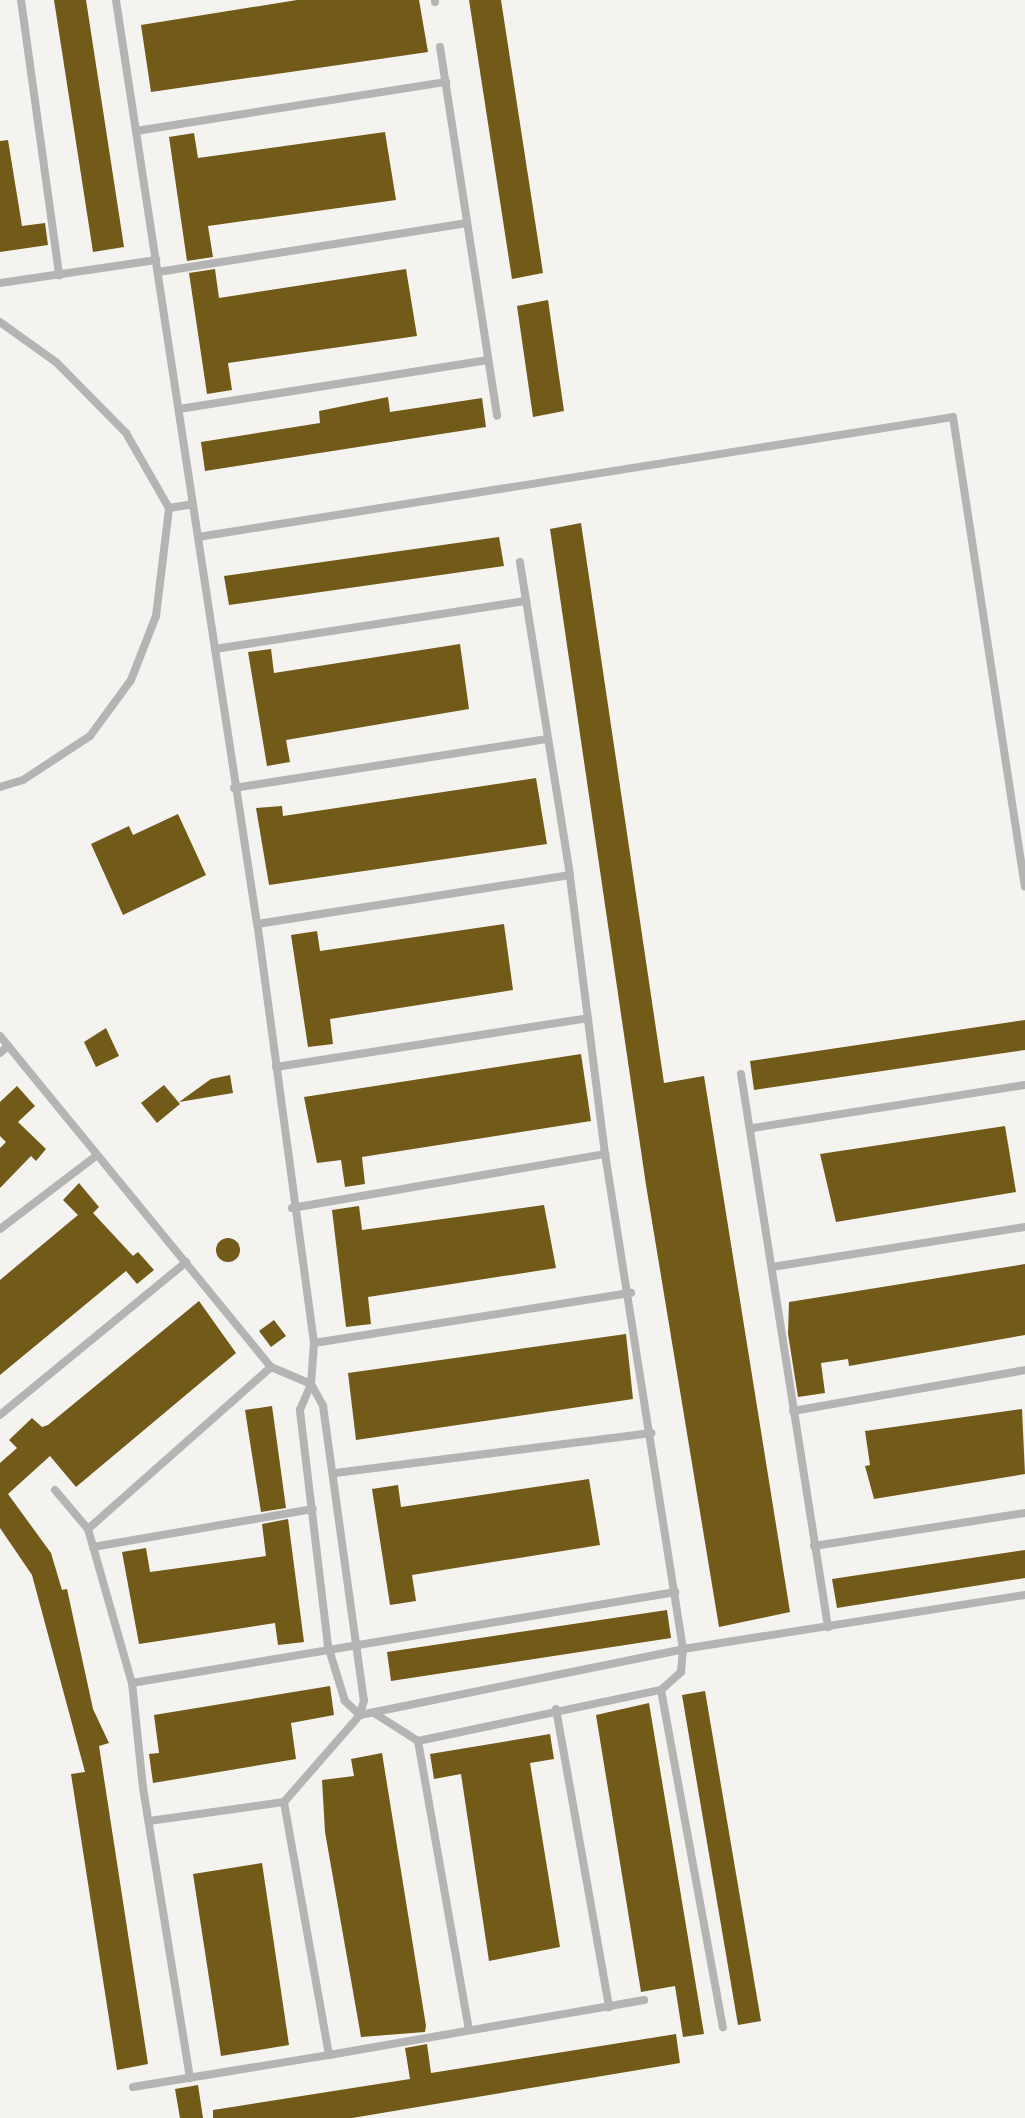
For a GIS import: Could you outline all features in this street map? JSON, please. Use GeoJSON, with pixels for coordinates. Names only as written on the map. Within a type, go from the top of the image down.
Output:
{"type":"FeatureCollection","features":[{"type":"Feature","properties":{"kind":"lane"},"geometry":{"type":"LineString","coordinates":[[21,0],[59,275]]}},
{"type":"Feature","properties":{"kind":"lane"},"geometry":{"type":"LineString","coordinates":[[116,0],[234,788],[257,924],[292,1208],[314,1343],[311,1384],[300,1410],[328,1646],[345,1701],[360,1715]]}},
{"type":"Feature","properties":{"kind":"lane"},"geometry":{"type":"LineString","coordinates":[[441,46],[497,416]]}},
{"type":"Feature","properties":{"kind":"lane"},"geometry":{"type":"LineString","coordinates":[[136,131],[446,82]]}},
{"type":"Feature","properties":{"kind":"lane"},"geometry":{"type":"LineString","coordinates":[[158,272],[467,223]]}},
{"type":"Feature","properties":{"kind":"lane"},"geometry":{"type":"LineString","coordinates":[[0,283],[156,260]]}},
{"type":"Feature","properties":{"kind":"lane"},"geometry":{"type":"LineString","coordinates":[[0,322],[57,363],[126,433],[169,508],[156,616],[131,680],[90,736],[23,780],[0,787]]}},
{"type":"Feature","properties":{"kind":"lane"},"geometry":{"type":"LineString","coordinates":[[179,409],[488,360]]}},
{"type":"Feature","properties":{"kind":"lane"},"geometry":{"type":"LineString","coordinates":[[198,537],[953,417],[1025,888]]}},
{"type":"Feature","properties":{"kind":"lane"},"geometry":{"type":"LineString","coordinates":[[169,508],[193,504]]}},
{"type":"Feature","properties":{"kind":"lane"},"geometry":{"type":"LineString","coordinates":[[374,1713],[418,1741],[556,1709],[661,1689],[681,1672],[683,1649],[675,1592],[631,1293],[605,1154],[570,875],[546,739],[520,562]]}},
{"type":"Feature","properties":{"kind":"lane"},"geometry":{"type":"LineString","coordinates":[[215,649],[526,601]]}},
{"type":"Feature","properties":{"kind":"lane"},"geometry":{"type":"LineString","coordinates":[[234,788],[546,739]]}},
{"type":"Feature","properties":{"kind":"lane"},"geometry":{"type":"LineString","coordinates":[[257,924],[570,875]]}},
{"type":"Feature","properties":{"kind":"lane"},"geometry":{"type":"LineString","coordinates":[[276,1067],[588,1018]]}},
{"type":"Feature","properties":{"kind":"lane"},"geometry":{"type":"LineString","coordinates":[[0,1036],[271,1367],[311,1384],[323,1406],[335,1473],[353,1642],[364,1700],[360,1715],[284,1802],[149,1821]]}},
{"type":"Feature","properties":{"kind":"lane"},"geometry":{"type":"LineString","coordinates":[[0,1053],[8,1046]]}},
{"type":"Feature","properties":{"kind":"lane"},"geometry":{"type":"LineString","coordinates":[[741,1074],[753,1128],[793,1411],[828,1627]]}},
{"type":"Feature","properties":{"kind":"lane"},"geometry":{"type":"LineString","coordinates":[[753,1128],[1025,1085]]}},
{"type":"Feature","properties":{"kind":"lane"},"geometry":{"type":"LineString","coordinates":[[292,1208],[605,1154]]}},
{"type":"Feature","properties":{"kind":"lane"},"geometry":{"type":"LineString","coordinates":[[0,1229],[97,1155]]}},
{"type":"Feature","properties":{"kind":"lane"},"geometry":{"type":"LineString","coordinates":[[772,1267],[1025,1227]]}},
{"type":"Feature","properties":{"kind":"lane"},"geometry":{"type":"LineString","coordinates":[[0,1415],[186,1262]]}},
{"type":"Feature","properties":{"kind":"lane"},"geometry":{"type":"LineString","coordinates":[[314,1343],[631,1293]]}},
{"type":"Feature","properties":{"kind":"lane"},"geometry":{"type":"LineString","coordinates":[[88,1529],[271,1367]]}},
{"type":"Feature","properties":{"kind":"lane"},"geometry":{"type":"LineString","coordinates":[[793,1411],[1025,1370]]}},
{"type":"Feature","properties":{"kind":"lane"},"geometry":{"type":"LineString","coordinates":[[335,1473],[651,1433]]}},
{"type":"Feature","properties":{"kind":"lane"},"geometry":{"type":"LineString","coordinates":[[55,1490],[88,1529],[132,1683],[149,1821],[190,2078]]}},
{"type":"Feature","properties":{"kind":"lane"},"geometry":{"type":"LineString","coordinates":[[93,1547],[313,1509]]}},
{"type":"Feature","properties":{"kind":"lane"},"geometry":{"type":"LineString","coordinates":[[814,1546],[1025,1512]]}},
{"type":"Feature","properties":{"kind":"lane"},"geometry":{"type":"LineString","coordinates":[[132,1683],[328,1646],[675,1592]]}},
{"type":"Feature","properties":{"kind":"lane"},"geometry":{"type":"LineString","coordinates":[[360,1715],[683,1649],[1025,1594]]}},
{"type":"Feature","properties":{"kind":"lane"},"geometry":{"type":"LineString","coordinates":[[661,1689],[723,2027]]}},
{"type":"Feature","properties":{"kind":"lane"},"geometry":{"type":"LineString","coordinates":[[556,1709],[609,2007]]}},
{"type":"Feature","properties":{"kind":"lane"},"geometry":{"type":"LineString","coordinates":[[418,1741],[469,2030]]}},
{"type":"Feature","properties":{"kind":"lane"},"geometry":{"type":"LineString","coordinates":[[284,1802],[329,2055]]}},
{"type":"Feature","properties":{"kind":"lane"},"geometry":{"type":"LineString","coordinates":[[133,2087],[644,2000]]}},
{"type":"Feature","properties":{"kind":"building"},"geometry":{"type":"Polygon","coordinates":[[[54,0],[86,0],[124,247],[93,252],[54,0]]]}},
{"type":"Feature","properties":{"kind":"building"},"geometry":{"type":"Polygon","coordinates":[[[297,0],[419,0],[428,52],[151,92],[141,25],[297,0]]]}},
{"type":"Feature","properties":{"kind":"building"},"geometry":{"type":"Polygon","coordinates":[[[469,0],[501,0],[543,273],[512,279],[469,0]]]}},
{"type":"Feature","properties":{"kind":"building"},"geometry":{"type":"Polygon","coordinates":[[[385,132],[396,200],[208,226],[213,257],[187,261],[169,137],[194,133],[198,158],[385,132]]]}},
{"type":"Feature","properties":{"kind":"building"},"geometry":{"type":"Polygon","coordinates":[[[8,140],[22,226],[45,223],[48,245],[0,252],[0,141],[8,140]]]}},
{"type":"Feature","properties":{"kind":"building"},"geometry":{"type":"Polygon","coordinates":[[[215,269],[219,298],[406,269],[417,336],[228,363],[232,390],[207,394],[189,273],[215,269]]]}},
{"type":"Feature","properties":{"kind":"building"},"geometry":{"type":"Polygon","coordinates":[[[548,300],[564,411],[533,417],[517,306],[548,300]]]}},
{"type":"Feature","properties":{"kind":"building"},"geometry":{"type":"Polygon","coordinates":[[[388,397],[390,412],[482,398],[486,427],[205,471],[201,442],[320,423],[319,411],[388,397]]]}},
{"type":"Feature","properties":{"kind":"building"},"geometry":{"type":"Polygon","coordinates":[[[581,523],[664,1083],[704,1076],[790,1612],[719,1627],[646,1185],[550,529],[581,523]]]}},
{"type":"Feature","properties":{"kind":"building"},"geometry":{"type":"Polygon","coordinates":[[[499,537],[504,566],[229,605],[224,576],[499,537]]]}},
{"type":"Feature","properties":{"kind":"building"},"geometry":{"type":"Polygon","coordinates":[[[460,644],[469,709],[286,740],[290,762],[267,766],[248,652],[271,649],[274,673],[460,644]]]}},
{"type":"Feature","properties":{"kind":"building"},"geometry":{"type":"Polygon","coordinates":[[[536,778],[547,844],[269,885],[256,808],[282,806],[283,816],[536,778]]]}},
{"type":"Feature","properties":{"kind":"building"},"geometry":{"type":"Polygon","coordinates":[[[178,814],[206,875],[123,915],[91,844],[129,826],[133,835],[178,814]]]}},
{"type":"Feature","properties":{"kind":"building"},"geometry":{"type":"Polygon","coordinates":[[[504,924],[513,990],[330,1019],[333,1044],[308,1047],[291,935],[317,931],[320,951],[504,924]]]}},
{"type":"Feature","properties":{"kind":"building"},"geometry":{"type":"Polygon","coordinates":[[[1025,1020],[1025,1050],[754,1090],[750,1061],[1025,1020]]]}},
{"type":"Feature","properties":{"kind":"building"},"geometry":{"type":"Polygon","coordinates":[[[106,1028],[119,1056],[96,1067],[84,1042],[106,1028]]]}},
{"type":"Feature","properties":{"kind":"building"},"geometry":{"type":"Polygon","coordinates":[[[581,1054],[591,1121],[362,1157],[365,1184],[345,1187],[341,1160],[317,1163],[304,1097],[581,1054]]]}},
{"type":"Feature","properties":{"kind":"building"},"geometry":{"type":"Polygon","coordinates":[[[230,1075],[233,1093],[179,1102],[211,1079],[230,1075]]]}},
{"type":"Feature","properties":{"kind":"building"},"geometry":{"type":"Polygon","coordinates":[[[164,1085],[180,1104],[157,1123],[141,1103],[164,1085]]]}},
{"type":"Feature","properties":{"kind":"building"},"geometry":{"type":"Polygon","coordinates":[[[17,1086],[35,1106],[18,1122],[46,1149],[36,1161],[31,1156],[0,1188],[0,1148],[6,1142],[0,1136],[0,1102],[17,1086]]]}},
{"type":"Feature","properties":{"kind":"building"},"geometry":{"type":"Polygon","coordinates":[[[1005,1126],[1016,1192],[836,1222],[820,1154],[1005,1126]]]}},
{"type":"Feature","properties":{"kind":"building"},"geometry":{"type":"Polygon","coordinates":[[[79,1183],[99,1207],[93,1213],[133,1256],[138,1252],[154,1270],[137,1284],[126,1271],[0,1375],[0,1280],[78,1215],[63,1200],[79,1183]]]}},
{"type":"Feature","properties":{"kind":"building"},"geometry":{"type":"Polygon","coordinates":[[[544,1205],[556,1268],[368,1297],[371,1324],[346,1327],[332,1210],[359,1206],[362,1230],[544,1205]]]}},
{"type":"Feature","properties":{"kind":"building"},"geometry":{"type":"Polygon","coordinates":[[[228,1238],[237,1241],[240,1250],[237,1259],[228,1262],[219,1259],[216,1250],[219,1241],[228,1238]]]}},
{"type":"Feature","properties":{"kind":"building"},"geometry":{"type":"Polygon","coordinates":[[[1025,1264],[1025,1335],[849,1366],[848,1359],[821,1363],[825,1393],[798,1397],[788,1334],[789,1302],[1025,1264]]]}},
{"type":"Feature","properties":{"kind":"building"},"geometry":{"type":"Polygon","coordinates":[[[199,1301],[236,1353],[76,1487],[50,1456],[8,1494],[51,1553],[62,1590],[67,1589],[93,1709],[109,1743],[99,1746],[148,2064],[117,2070],[71,1774],[85,1772],[32,1575],[0,1528],[0,1463],[17,1448],[9,1440],[32,1418],[42,1427],[48,1425],[199,1301]]]}},
{"type":"Feature","properties":{"kind":"building"},"geometry":{"type":"Polygon","coordinates":[[[274,1320],[286,1336],[271,1347],[259,1331],[274,1320]]]}},
{"type":"Feature","properties":{"kind":"building"},"geometry":{"type":"Polygon","coordinates":[[[626,1334],[633,1399],[356,1440],[348,1373],[626,1334]]]}},
{"type":"Feature","properties":{"kind":"building"},"geometry":{"type":"Polygon","coordinates":[[[272,1406],[286,1508],[261,1512],[245,1410],[272,1406]]]}},
{"type":"Feature","properties":{"kind":"building"},"geometry":{"type":"Polygon","coordinates":[[[1022,1409],[1025,1474],[874,1499],[865,1466],[870,1465],[865,1431],[1022,1409]]]}},
{"type":"Feature","properties":{"kind":"building"},"geometry":{"type":"Polygon","coordinates":[[[589,1479],[600,1545],[412,1575],[416,1601],[390,1605],[372,1489],[398,1485],[401,1507],[589,1479]]]}},
{"type":"Feature","properties":{"kind":"building"},"geometry":{"type":"Polygon","coordinates":[[[288,1519],[304,1642],[278,1645],[275,1623],[139,1644],[122,1552],[146,1548],[150,1572],[266,1556],[262,1524],[288,1519]]]}},
{"type":"Feature","properties":{"kind":"building"},"geometry":{"type":"Polygon","coordinates":[[[1025,1550],[1025,1578],[837,1608],[832,1579],[1025,1550]]]}},
{"type":"Feature","properties":{"kind":"building"},"geometry":{"type":"Polygon","coordinates":[[[667,1610],[671,1638],[391,1681],[387,1652],[667,1610]]]}},
{"type":"Feature","properties":{"kind":"building"},"geometry":{"type":"Polygon","coordinates":[[[330,1686],[334,1715],[291,1723],[296,1759],[153,1783],[149,1754],[159,1753],[154,1715],[330,1686]]]}},
{"type":"Feature","properties":{"kind":"building"},"geometry":{"type":"Polygon","coordinates":[[[705,1691],[761,2021],[738,2025],[682,1695],[705,1691]]]}},
{"type":"Feature","properties":{"kind":"building"},"geometry":{"type":"Polygon","coordinates":[[[649,1703],[704,2034],[683,2037],[675,1986],[641,1992],[596,1715],[649,1703]]]}},
{"type":"Feature","properties":{"kind":"building"},"geometry":{"type":"Polygon","coordinates":[[[550,1734],[554,1759],[530,1763],[560,1947],[489,1961],[461,1774],[434,1779],[430,1754],[550,1734]]]}},
{"type":"Feature","properties":{"kind":"building"},"geometry":{"type":"Polygon","coordinates":[[[382,1753],[426,2026],[425,2032],[361,2037],[325,1832],[322,1780],[354,1776],[351,1759],[382,1753]]]}},
{"type":"Feature","properties":{"kind":"building"},"geometry":{"type":"Polygon","coordinates":[[[262,1863],[289,2045],[221,2056],[193,1874],[262,1863]]]}},
{"type":"Feature","properties":{"kind":"building"},"geometry":{"type":"Polygon","coordinates":[[[676,2034],[680,2063],[352,2118],[213,2118],[213,2110],[410,2079],[405,2048],[427,2044],[431,2073],[676,2034]]]}},
{"type":"Feature","properties":{"kind":"building"},"geometry":{"type":"Polygon","coordinates":[[[198,2085],[203,2118],[180,2118],[175,2089],[198,2085]]]}}]}
